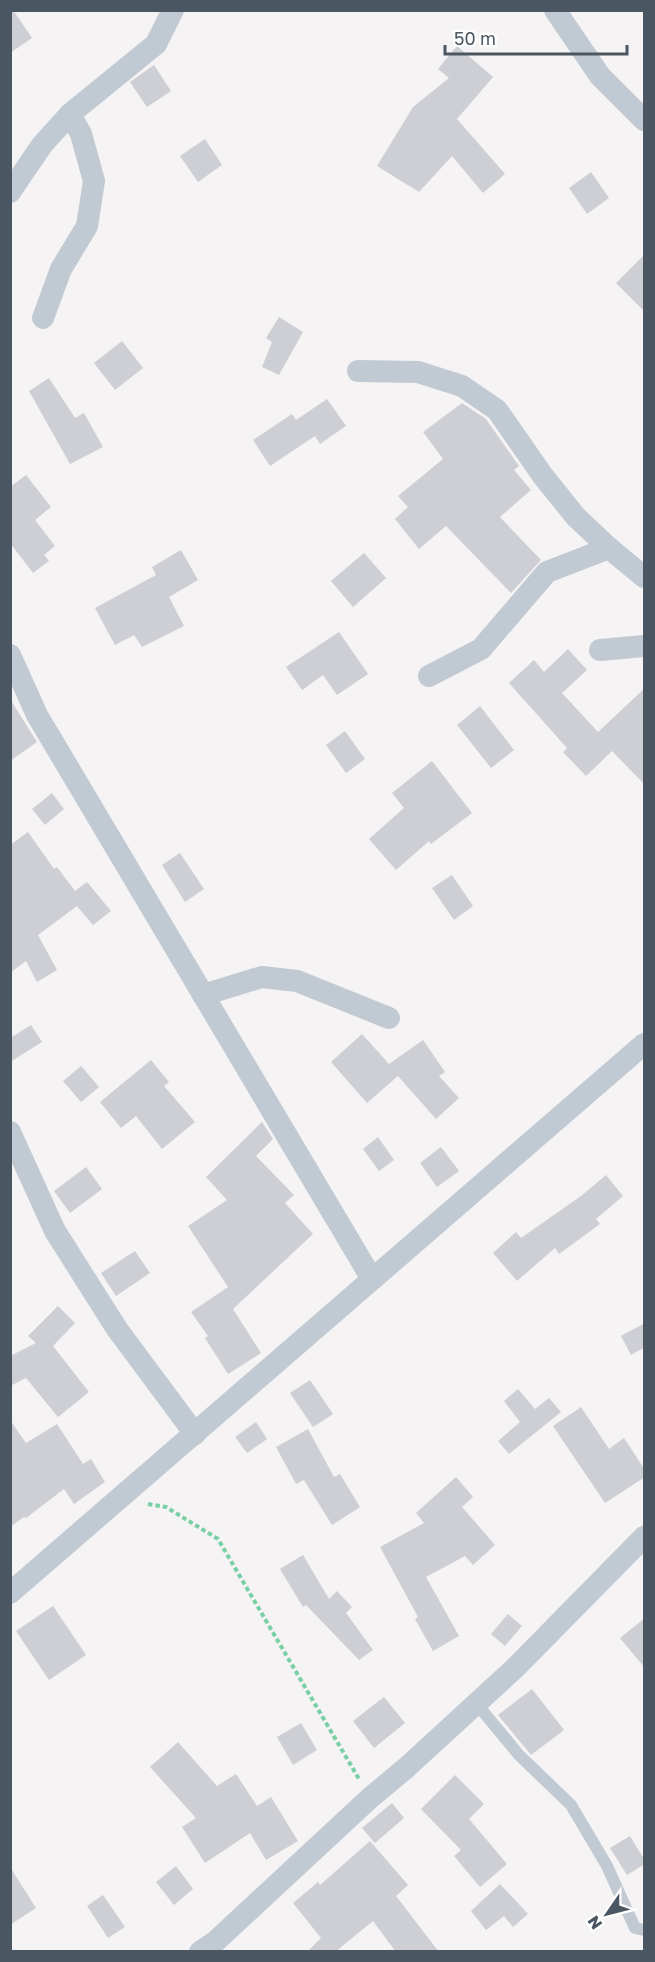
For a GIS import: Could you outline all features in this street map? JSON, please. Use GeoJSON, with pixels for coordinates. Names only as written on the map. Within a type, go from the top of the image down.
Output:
{"type":"FeatureCollection","features":[{"type":"Feature","properties":{"kind":"street"},"geometry":{"type":"LineString","coordinates":[[10,192],[42,145],[70,114],[156,44],[173,10]]}},
{"type":"Feature","properties":{"kind":"street"},"geometry":{"type":"LineString","coordinates":[[555,10],[600,76],[645,120]]}},
{"type":"Feature","properties":{"kind":"street"},"geometry":{"type":"LineString","coordinates":[[44,318],[61,269],[87,226],[93,181],[81,134],[70,114]]}},
{"type":"Feature","properties":{"kind":"street"},"geometry":{"type":"LineString","coordinates":[[358,371],[418,372],[462,386],[497,410],[569,509],[609,548],[645,577]]}},
{"type":"Feature","properties":{"kind":"street"},"geometry":{"type":"LineString","coordinates":[[429,676],[481,649],[547,573],[609,548]]}},
{"type":"Feature","properties":{"kind":"street"},"geometry":{"type":"LineString","coordinates":[[600,650],[645,646]]}},
{"type":"Feature","properties":{"kind":"street"},"geometry":{"type":"LineString","coordinates":[[11,656],[37,715],[372,1280]]}},
{"type":"Feature","properties":{"kind":"street"},"geometry":{"type":"LineString","coordinates":[[203,995],[262,977],[297,981],[390,1018]]}},
{"type":"Feature","properties":{"kind":"street"},"geometry":{"type":"LineString","coordinates":[[10,1593],[645,1044]]}},
{"type":"Feature","properties":{"kind":"street"},"geometry":{"type":"LineString","coordinates":[[10,1132],[55,1231],[117,1329],[195,1434]]}},
{"type":"Feature","properties":{"kind":"street"},"geometry":{"type":"LineString","coordinates":[[200,1952],[216,1941],[515,1668],[645,1537]]}},
{"type":"Feature","properties":{"kind":"lane"},"geometry":{"type":"LineString","coordinates":[[476,1703],[519,1755],[571,1805],[607,1866],[635,1928],[645,1930]]}},
{"type":"Feature","properties":{"kind":"path"},"geometry":{"type":"LineString","coordinates":[[118,1500],[166,1507],[218,1539],[370,1798]]}},
{"type":"Feature","properties":{"kind":"building"},"geometry":{"type":"Polygon","coordinates":[[[10,10],[13,10],[32,38],[10,53],[10,10]]]}},
{"type":"Feature","properties":{"kind":"building"},"geometry":{"type":"Polygon","coordinates":[[[457,46],[493,77],[457,119],[505,174],[483,193],[452,156],[419,192],[377,166],[413,107],[449,78],[438,69],[457,46]]]}},
{"type":"Feature","properties":{"kind":"building"},"geometry":{"type":"Polygon","coordinates":[[[154,65],[171,91],[147,107],[130,82],[154,65]]]}},
{"type":"Feature","properties":{"kind":"building"},"geometry":{"type":"Polygon","coordinates":[[[205,139],[222,165],[198,182],[180,156],[205,139]]]}},
{"type":"Feature","properties":{"kind":"building"},"geometry":{"type":"Polygon","coordinates":[[[591,172],[609,198],[587,214],[569,188],[591,172]]]}},
{"type":"Feature","properties":{"kind":"building"},"geometry":{"type":"Polygon","coordinates":[[[645,254],[645,312],[616,283],[645,254]]]}},
{"type":"Feature","properties":{"kind":"building"},"geometry":{"type":"Polygon","coordinates":[[[279,317],[303,332],[279,375],[262,367],[272,342],[266,338],[279,317]]]}},
{"type":"Feature","properties":{"kind":"building"},"geometry":{"type":"Polygon","coordinates":[[[122,341],[143,368],[115,390],[94,363],[122,341]]]}},
{"type":"Feature","properties":{"kind":"building"},"geometry":{"type":"Polygon","coordinates":[[[49,378],[75,418],[84,413],[103,447],[70,464],[29,391],[49,378]]]}},
{"type":"Feature","properties":{"kind":"building"},"geometry":{"type":"Polygon","coordinates":[[[327,399],[346,426],[320,444],[315,436],[270,466],[253,440],[292,414],[296,420],[327,399]]]}},
{"type":"Feature","properties":{"kind":"building"},"geometry":{"type":"Polygon","coordinates":[[[462,403],[486,419],[519,466],[514,470],[531,490],[500,517],[541,560],[511,593],[446,526],[419,549],[395,519],[408,507],[398,496],[443,459],[423,432],[462,403]]]}},
{"type":"Feature","properties":{"kind":"building"},"geometry":{"type":"Polygon","coordinates":[[[26,475],[51,507],[35,520],[55,546],[44,555],[49,561],[33,573],[10,543],[10,487],[26,475]]]}},
{"type":"Feature","properties":{"kind":"building"},"geometry":{"type":"Polygon","coordinates":[[[181,550],[198,580],[169,597],[184,626],[142,647],[134,635],[115,645],[95,608],[156,575],[152,567],[181,550]]]}},
{"type":"Feature","properties":{"kind":"building"},"geometry":{"type":"Polygon","coordinates":[[[364,553],[386,578],[353,607],[331,581],[364,553]]]}},
{"type":"Feature","properties":{"kind":"building"},"geometry":{"type":"Polygon","coordinates":[[[339,632],[368,674],[337,695],[323,675],[302,690],[286,667],[339,632]]]}},
{"type":"Feature","properties":{"kind":"building"},"geometry":{"type":"Polygon","coordinates":[[[568,649],[587,670],[562,693],[598,732],[645,688],[645,785],[612,751],[586,776],[563,752],[567,748],[509,683],[534,660],[544,672],[568,649]]]}},
{"type":"Feature","properties":{"kind":"building"},"geometry":{"type":"Polygon","coordinates":[[[10,699],[37,742],[10,761],[10,699]]]}},
{"type":"Feature","properties":{"kind":"building"},"geometry":{"type":"Polygon","coordinates":[[[480,706],[514,750],[491,768],[457,725],[480,706]]]}},
{"type":"Feature","properties":{"kind":"building"},"geometry":{"type":"Polygon","coordinates":[[[345,731],[365,759],[346,773],[326,745],[345,731]]]}},
{"type":"Feature","properties":{"kind":"building"},"geometry":{"type":"Polygon","coordinates":[[[432,761],[472,813],[431,844],[429,841],[396,870],[369,839],[404,808],[392,793],[432,761]]]}},
{"type":"Feature","properties":{"kind":"building"},"geometry":{"type":"Polygon","coordinates":[[[52,793],[64,809],[45,825],[32,809],[52,793]]]}},
{"type":"Feature","properties":{"kind":"building"},"geometry":{"type":"Polygon","coordinates":[[[28,832],[54,869],[57,867],[75,891],[87,882],[111,911],[93,925],[77,906],[38,935],[57,970],[37,982],[26,961],[10,973],[10,845],[28,832]]]}},
{"type":"Feature","properties":{"kind":"building"},"geometry":{"type":"Polygon","coordinates":[[[180,853],[204,889],[185,902],[162,865],[180,853]]]}},
{"type":"Feature","properties":{"kind":"building"},"geometry":{"type":"Polygon","coordinates":[[[452,875],[473,906],[454,920],[432,888],[452,875]]]}},
{"type":"Feature","properties":{"kind":"building"},"geometry":{"type":"Polygon","coordinates":[[[31,1025],[42,1042],[10,1062],[10,1038],[31,1025]]]}},
{"type":"Feature","properties":{"kind":"building"},"geometry":{"type":"Polygon","coordinates":[[[362,1034],[389,1064],[423,1040],[445,1072],[439,1076],[459,1098],[436,1119],[398,1076],[367,1103],[331,1062],[362,1034]]]}},
{"type":"Feature","properties":{"kind":"building"},"geometry":{"type":"Polygon","coordinates":[[[151,1060],[169,1082],[164,1086],[195,1122],[162,1149],[136,1116],[121,1128],[100,1102],[151,1060]]]}},
{"type":"Feature","properties":{"kind":"building"},"geometry":{"type":"Polygon","coordinates":[[[81,1066],[99,1087],[81,1102],[63,1081],[81,1066]]]}},
{"type":"Feature","properties":{"kind":"building"},"geometry":{"type":"Polygon","coordinates":[[[262,1122],[273,1139],[256,1156],[294,1195],[285,1203],[313,1234],[233,1309],[261,1353],[228,1374],[205,1338],[208,1336],[191,1312],[228,1287],[188,1226],[227,1200],[206,1177],[262,1122]]]}},
{"type":"Feature","properties":{"kind":"building"},"geometry":{"type":"Polygon","coordinates":[[[378,1137],[394,1160],[379,1171],[363,1149],[378,1137]]]}},
{"type":"Feature","properties":{"kind":"building"},"geometry":{"type":"Polygon","coordinates":[[[441,1147],[459,1171],[437,1187],[420,1163],[441,1147]]]}},
{"type":"Feature","properties":{"kind":"building"},"geometry":{"type":"Polygon","coordinates":[[[86,1167],[102,1189],[70,1213],[54,1191],[86,1167]]]}},
{"type":"Feature","properties":{"kind":"building"},"geometry":{"type":"Polygon","coordinates":[[[606,1175],[623,1196],[596,1219],[600,1224],[559,1254],[555,1248],[517,1281],[493,1253],[516,1232],[521,1238],[581,1196],[606,1175]]]}},
{"type":"Feature","properties":{"kind":"building"},"geometry":{"type":"Polygon","coordinates":[[[135,1251],[150,1273],[116,1296],[101,1273],[135,1251]]]}},
{"type":"Feature","properties":{"kind":"building"},"geometry":{"type":"Polygon","coordinates":[[[58,1306],[75,1323],[53,1346],[89,1392],[58,1417],[26,1378],[10,1386],[10,1356],[36,1343],[28,1336],[58,1306]]]}},
{"type":"Feature","properties":{"kind":"building"},"geometry":{"type":"Polygon","coordinates":[[[645,1323],[645,1347],[631,1355],[621,1336],[645,1323]]]}},
{"type":"Feature","properties":{"kind":"building"},"geometry":{"type":"Polygon","coordinates":[[[310,1380],[333,1414],[313,1427],[290,1393],[310,1380]]]}},
{"type":"Feature","properties":{"kind":"building"},"geometry":{"type":"Polygon","coordinates":[[[518,1389],[535,1409],[549,1398],[561,1412],[509,1454],[498,1441],[520,1422],[504,1401],[518,1389]]]}},
{"type":"Feature","properties":{"kind":"building"},"geometry":{"type":"Polygon","coordinates":[[[581,1407],[609,1449],[624,1438],[645,1470],[645,1477],[605,1503],[553,1426],[581,1407]]]}},
{"type":"Feature","properties":{"kind":"building"},"geometry":{"type":"Polygon","coordinates":[[[10,1420],[26,1443],[57,1424],[83,1464],[91,1459],[105,1482],[74,1504],[64,1489],[26,1518],[24,1517],[10,1527],[10,1420]]]}},
{"type":"Feature","properties":{"kind":"building"},"geometry":{"type":"Polygon","coordinates":[[[256,1422],[267,1439],[247,1453],[235,1437],[256,1422]]]}},
{"type":"Feature","properties":{"kind":"building"},"geometry":{"type":"Polygon","coordinates":[[[308,1429],[334,1477],[340,1474],[360,1507],[332,1525],[304,1480],[296,1484],[276,1447],[308,1429]]]}},
{"type":"Feature","properties":{"kind":"building"},"geometry":{"type":"Polygon","coordinates":[[[456,1477],[473,1497],[462,1507],[495,1545],[473,1565],[465,1556],[426,1577],[459,1636],[433,1651],[415,1619],[418,1617],[380,1547],[424,1523],[416,1513],[456,1477]]]}},
{"type":"Feature","properties":{"kind":"building"},"geometry":{"type":"Polygon","coordinates":[[[303,1555],[329,1599],[337,1591],[352,1607],[346,1613],[373,1650],[359,1660],[306,1605],[303,1607],[280,1569],[303,1555]]]}},
{"type":"Feature","properties":{"kind":"building"},"geometry":{"type":"Polygon","coordinates":[[[53,1606],[86,1655],[49,1680],[16,1631],[53,1606]]]}},
{"type":"Feature","properties":{"kind":"building"},"geometry":{"type":"Polygon","coordinates":[[[508,1614],[522,1626],[505,1646],[491,1634],[508,1614]]]}},
{"type":"Feature","properties":{"kind":"building"},"geometry":{"type":"Polygon","coordinates":[[[645,1618],[645,1668],[620,1638],[645,1618]]]}},
{"type":"Feature","properties":{"kind":"building"},"geometry":{"type":"Polygon","coordinates":[[[532,1689],[564,1730],[531,1755],[498,1715],[532,1689]]]}},
{"type":"Feature","properties":{"kind":"building"},"geometry":{"type":"Polygon","coordinates":[[[384,1697],[405,1723],[374,1748],[353,1721],[384,1697]]]}},
{"type":"Feature","properties":{"kind":"building"},"geometry":{"type":"Polygon","coordinates":[[[301,1723],[317,1750],[293,1765],[277,1737],[301,1723]]]}},
{"type":"Feature","properties":{"kind":"building"},"geometry":{"type":"Polygon","coordinates":[[[178,1742],[217,1786],[236,1774],[257,1806],[271,1797],[298,1841],[266,1860],[250,1833],[205,1863],[182,1827],[196,1818],[150,1767],[178,1742]]]}},
{"type":"Feature","properties":{"kind":"building"},"geometry":{"type":"Polygon","coordinates":[[[455,1775],[484,1804],[469,1819],[507,1864],[480,1887],[454,1856],[461,1850],[421,1809],[455,1775]]]}},
{"type":"Feature","properties":{"kind":"building"},"geometry":{"type":"Polygon","coordinates":[[[392,1803],[404,1818],[375,1843],[362,1828],[392,1803]]]}},
{"type":"Feature","properties":{"kind":"building"},"geometry":{"type":"Polygon","coordinates":[[[630,1836],[645,1864],[627,1875],[610,1848],[630,1836]]]}},
{"type":"Feature","properties":{"kind":"building"},"geometry":{"type":"Polygon","coordinates":[[[370,1841],[408,1885],[396,1896],[439,1952],[396,1952],[373,1921],[335,1952],[307,1952],[321,1938],[293,1903],[318,1882],[320,1885],[370,1841]]]}},
{"type":"Feature","properties":{"kind":"building"},"geometry":{"type":"Polygon","coordinates":[[[176,1866],[193,1889],[174,1905],[156,1882],[176,1866]]]}},
{"type":"Feature","properties":{"kind":"building"},"geometry":{"type":"Polygon","coordinates":[[[10,1867],[36,1908],[10,1925],[10,1867]]]}},
{"type":"Feature","properties":{"kind":"building"},"geometry":{"type":"Polygon","coordinates":[[[500,1884],[528,1914],[513,1927],[504,1916],[486,1930],[471,1911],[500,1884]]]}},
{"type":"Feature","properties":{"kind":"building"},"geometry":{"type":"Polygon","coordinates":[[[103,1895],[125,1927],[108,1938],[87,1906],[103,1895]]]}}]}
